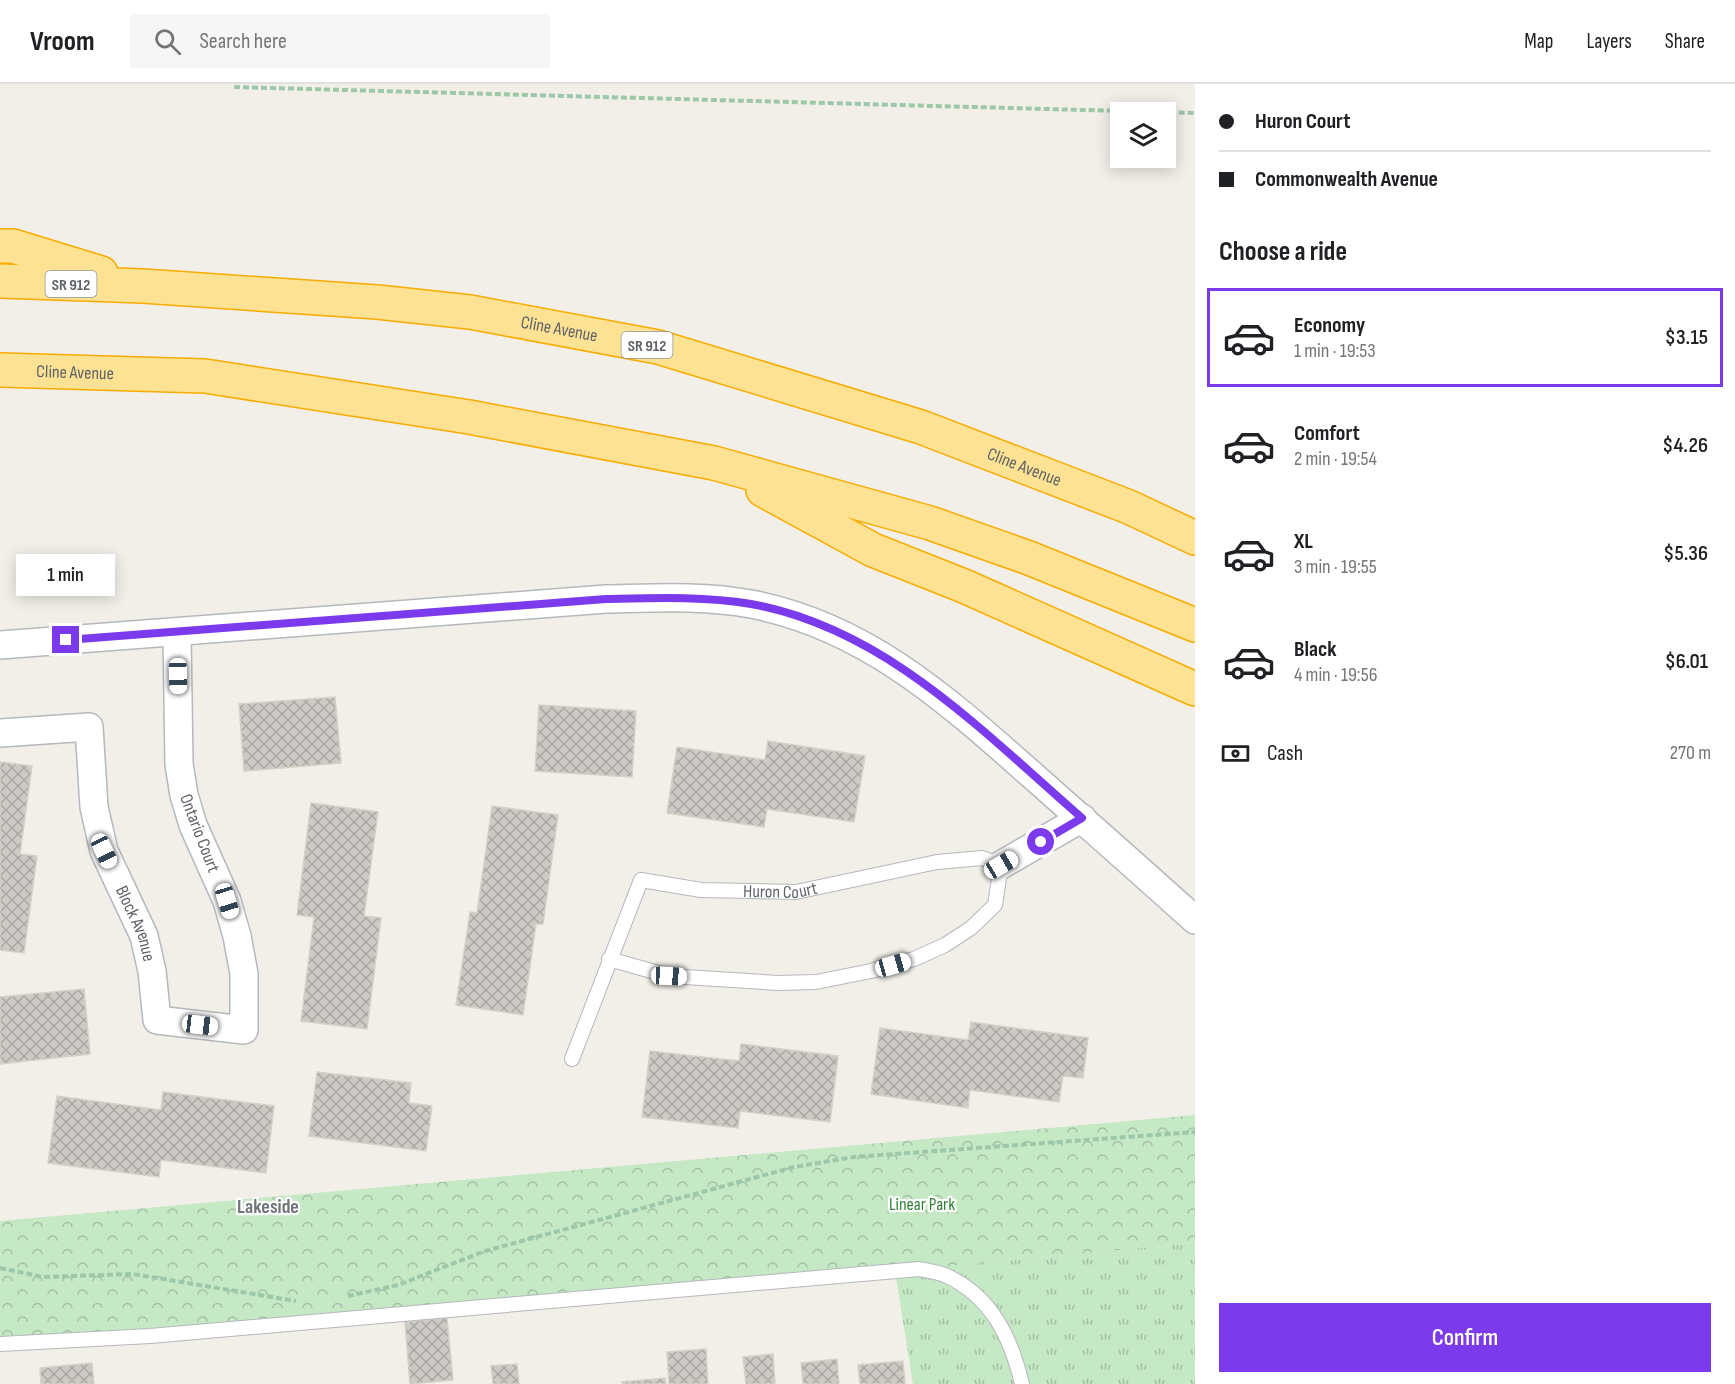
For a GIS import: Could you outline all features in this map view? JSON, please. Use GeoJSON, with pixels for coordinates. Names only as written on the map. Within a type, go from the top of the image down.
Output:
{"type":"FeatureCollection","features":[{"type":"Feature","properties":{"kind":"highway"},"geometry":{"type":"LineString","coordinates":[[0,246],[13,246],[143,286]]}},
{"type":"Feature","properties":{"kind":"highway","name":"Cline Avenue"},"geometry":{"type":"LineString","coordinates":[[0,281],[143,286],[273,294],[470,312],[658,347],[921,427],[1129,507],[1195,538]]}},
{"type":"Feature","properties":{"kind":"highway","name":"Cline Avenue"},"geometry":{"type":"LineString","coordinates":[[0,370],[205,376],[470,417],[714,463],[930,523],[1029,558],[1195,625]]}},
{"type":"Feature","properties":{"kind":"highway"},"geometry":{"type":"LineString","coordinates":[[714,463],[873,550],[964,586],[1195,689]]}},
{"type":"Feature","properties":{"kind":"highway"},"geometry":{"type":"LineString","coordinates":[[1129,507],[1195,519]]}},
{"type":"Feature","properties":{"kind":"street"},"geometry":{"type":"LineString","coordinates":[[0,645],[606,599],[676,598],[752,605],[783,613],[854,639],[899,666],[946,700],[1195,920]]}},
{"type":"Feature","properties":{"kind":"street","name":"Ontario Court"},"geometry":{"type":"LineString","coordinates":[[177,633],[179,764],[184,795],[193,825],[227,901],[237,936],[244,974],[244,1030]]}},
{"type":"Feature","properties":{"kind":"street","name":"Block Avenue"},"geometry":{"type":"LineString","coordinates":[[0,733],[89,727],[94,807],[104,851],[144,936],[152,971],[157,1020],[244,1030]]}},
{"type":"Feature","properties":{"kind":"street"},"geometry":{"type":"LineString","coordinates":[[1001,865],[1082,818]]}},
{"type":"Feature","properties":{"kind":"lane","name":"Huron Court"},"geometry":{"type":"LineString","coordinates":[[572,1059],[641,880],[701,890],[796,892],[937,862],[982,858],[1001,865]]}},
{"type":"Feature","properties":{"kind":"lane"},"geometry":{"type":"LineString","coordinates":[[609,959],[669,976],[778,983],[816,982],[871,971],[914,959],[945,945],[971,928],[995,905],[1001,865]]}},
{"type":"Feature","properties":{"kind":"lane"},"geometry":{"type":"LineString","coordinates":[[0,1344],[150,1336],[919,1269],[945,1275],[979,1296],[994,1314],[1005,1334],[1016,1358],[1022,1384]]}},
{"type":"Feature","properties":{"kind":"path"},"geometry":{"type":"LineString","coordinates":[[234,87],[1195,112]]}},
{"type":"Feature","properties":{"kind":"path"},"geometry":{"type":"LineString","coordinates":[[339,1298],[398,1285],[485,1251],[794,1167],[854,1157],[1195,1132]]}},
{"type":"Feature","properties":{"kind":"path"},"geometry":{"type":"LineString","coordinates":[[0,1268],[43,1277],[133,1274],[296,1301],[306,1300]]}},
{"type":"Feature","properties":{"kind":"green space","name":"Linear Park"},"geometry":{"type":"Polygon","coordinates":[[[1195,1115],[1195,1243],[919,1269],[0,1344],[0,1221],[1195,1115]]]}},
{"type":"Feature","properties":{"kind":"green space"},"geometry":{"type":"Polygon","coordinates":[[[1195,1243],[1195,1384],[913,1384],[895,1271],[1195,1243]]]}},
{"type":"Feature","properties":{"kind":"building"},"geometry":{"type":"Polygon","coordinates":[[[335,697],[341,763],[244,771],[239,704],[335,697]]]}},
{"type":"Feature","properties":{"kind":"building"},"geometry":{"type":"Polygon","coordinates":[[[539,705],[636,711],[632,777],[535,771],[539,705]]]}},
{"type":"Feature","properties":{"kind":"building"},"geometry":{"type":"Polygon","coordinates":[[[768,741],[865,756],[854,822],[767,809],[764,827],[667,813],[677,747],[765,760],[768,741]]]}},
{"type":"Feature","properties":{"kind":"building"},"geometry":{"type":"Polygon","coordinates":[[[0,762],[32,766],[20,854],[37,856],[24,953],[0,950],[0,762]]]}},
{"type":"Feature","properties":{"kind":"building"},"geometry":{"type":"Polygon","coordinates":[[[311,803],[378,812],[364,916],[381,918],[367,1029],[301,1021],[314,917],[297,915],[311,803]]]}},
{"type":"Feature","properties":{"kind":"building"},"geometry":{"type":"Polygon","coordinates":[[[492,806],[558,815],[543,924],[536,924],[523,1015],[456,1005],[470,912],[477,913],[492,806]]]}},
{"type":"Feature","properties":{"kind":"building"},"geometry":{"type":"Polygon","coordinates":[[[84,989],[90,1054],[0,1064],[0,997],[84,989]]]}},
{"type":"Feature","properties":{"kind":"building"},"geometry":{"type":"Polygon","coordinates":[[[971,1022],[1088,1038],[1083,1078],[1063,1076],[1059,1102],[970,1090],[968,1108],[871,1094],[880,1028],[968,1040],[971,1022]]]}},
{"type":"Feature","properties":{"kind":"building"},"geometry":{"type":"Polygon","coordinates":[[[741,1044],[838,1056],[830,1122],[740,1111],[738,1128],[642,1117],[650,1051],[739,1061],[741,1044]]]}},
{"type":"Feature","properties":{"kind":"building"},"geometry":{"type":"Polygon","coordinates":[[[317,1072],[411,1083],[409,1103],[432,1106],[426,1151],[309,1136],[317,1072]]]}},
{"type":"Feature","properties":{"kind":"building"},"geometry":{"type":"Polygon","coordinates":[[[163,1092],[274,1106],[266,1173],[161,1160],[159,1177],[48,1163],[57,1096],[161,1110],[163,1092]]]}},
{"type":"Feature","properties":{"kind":"building"},"geometry":{"type":"Polygon","coordinates":[[[447,1318],[453,1380],[410,1384],[405,1322],[447,1318]]]}},
{"type":"Feature","properties":{"kind":"building"},"geometry":{"type":"Polygon","coordinates":[[[706,1349],[708,1384],[669,1384],[667,1352],[706,1349]]]}},
{"type":"Feature","properties":{"kind":"building"},"geometry":{"type":"Polygon","coordinates":[[[773,1354],[775,1384],[746,1384],[743,1357],[773,1354]]]}},
{"type":"Feature","properties":{"kind":"building"},"geometry":{"type":"Polygon","coordinates":[[[837,1359],[839,1384],[803,1384],[801,1363],[837,1359]]]}},
{"type":"Feature","properties":{"kind":"building"},"geometry":{"type":"Polygon","coordinates":[[[903,1361],[905,1384],[860,1384],[858,1365],[903,1361]]]}},
{"type":"Feature","properties":{"kind":"building"},"geometry":{"type":"Polygon","coordinates":[[[92,1363],[94,1384],[41,1384],[40,1368],[92,1363]]]}},
{"type":"Feature","properties":{"kind":"building"},"geometry":{"type":"Polygon","coordinates":[[[517,1364],[519,1384],[493,1384],[491,1366],[517,1364]]]}},
{"type":"Feature","properties":{"kind":"building"},"geometry":{"type":"Polygon","coordinates":[[[665,1378],[666,1384],[623,1384],[622,1382],[665,1378]]]}},
{"type":"Feature","properties":{"kind":"district","name":"Lakeside"},"geometry":{"type":"Point","coordinates":[268,1206]}},
{"type":"Feature","properties":{"kind":"route"},"geometry":{"type":"LineString","coordinates":[[66,640],[606,599],[666,597],[752,605],[783,613],[854,639],[899,666],[946,700],[1082,818],[1041,842]]}}]}
